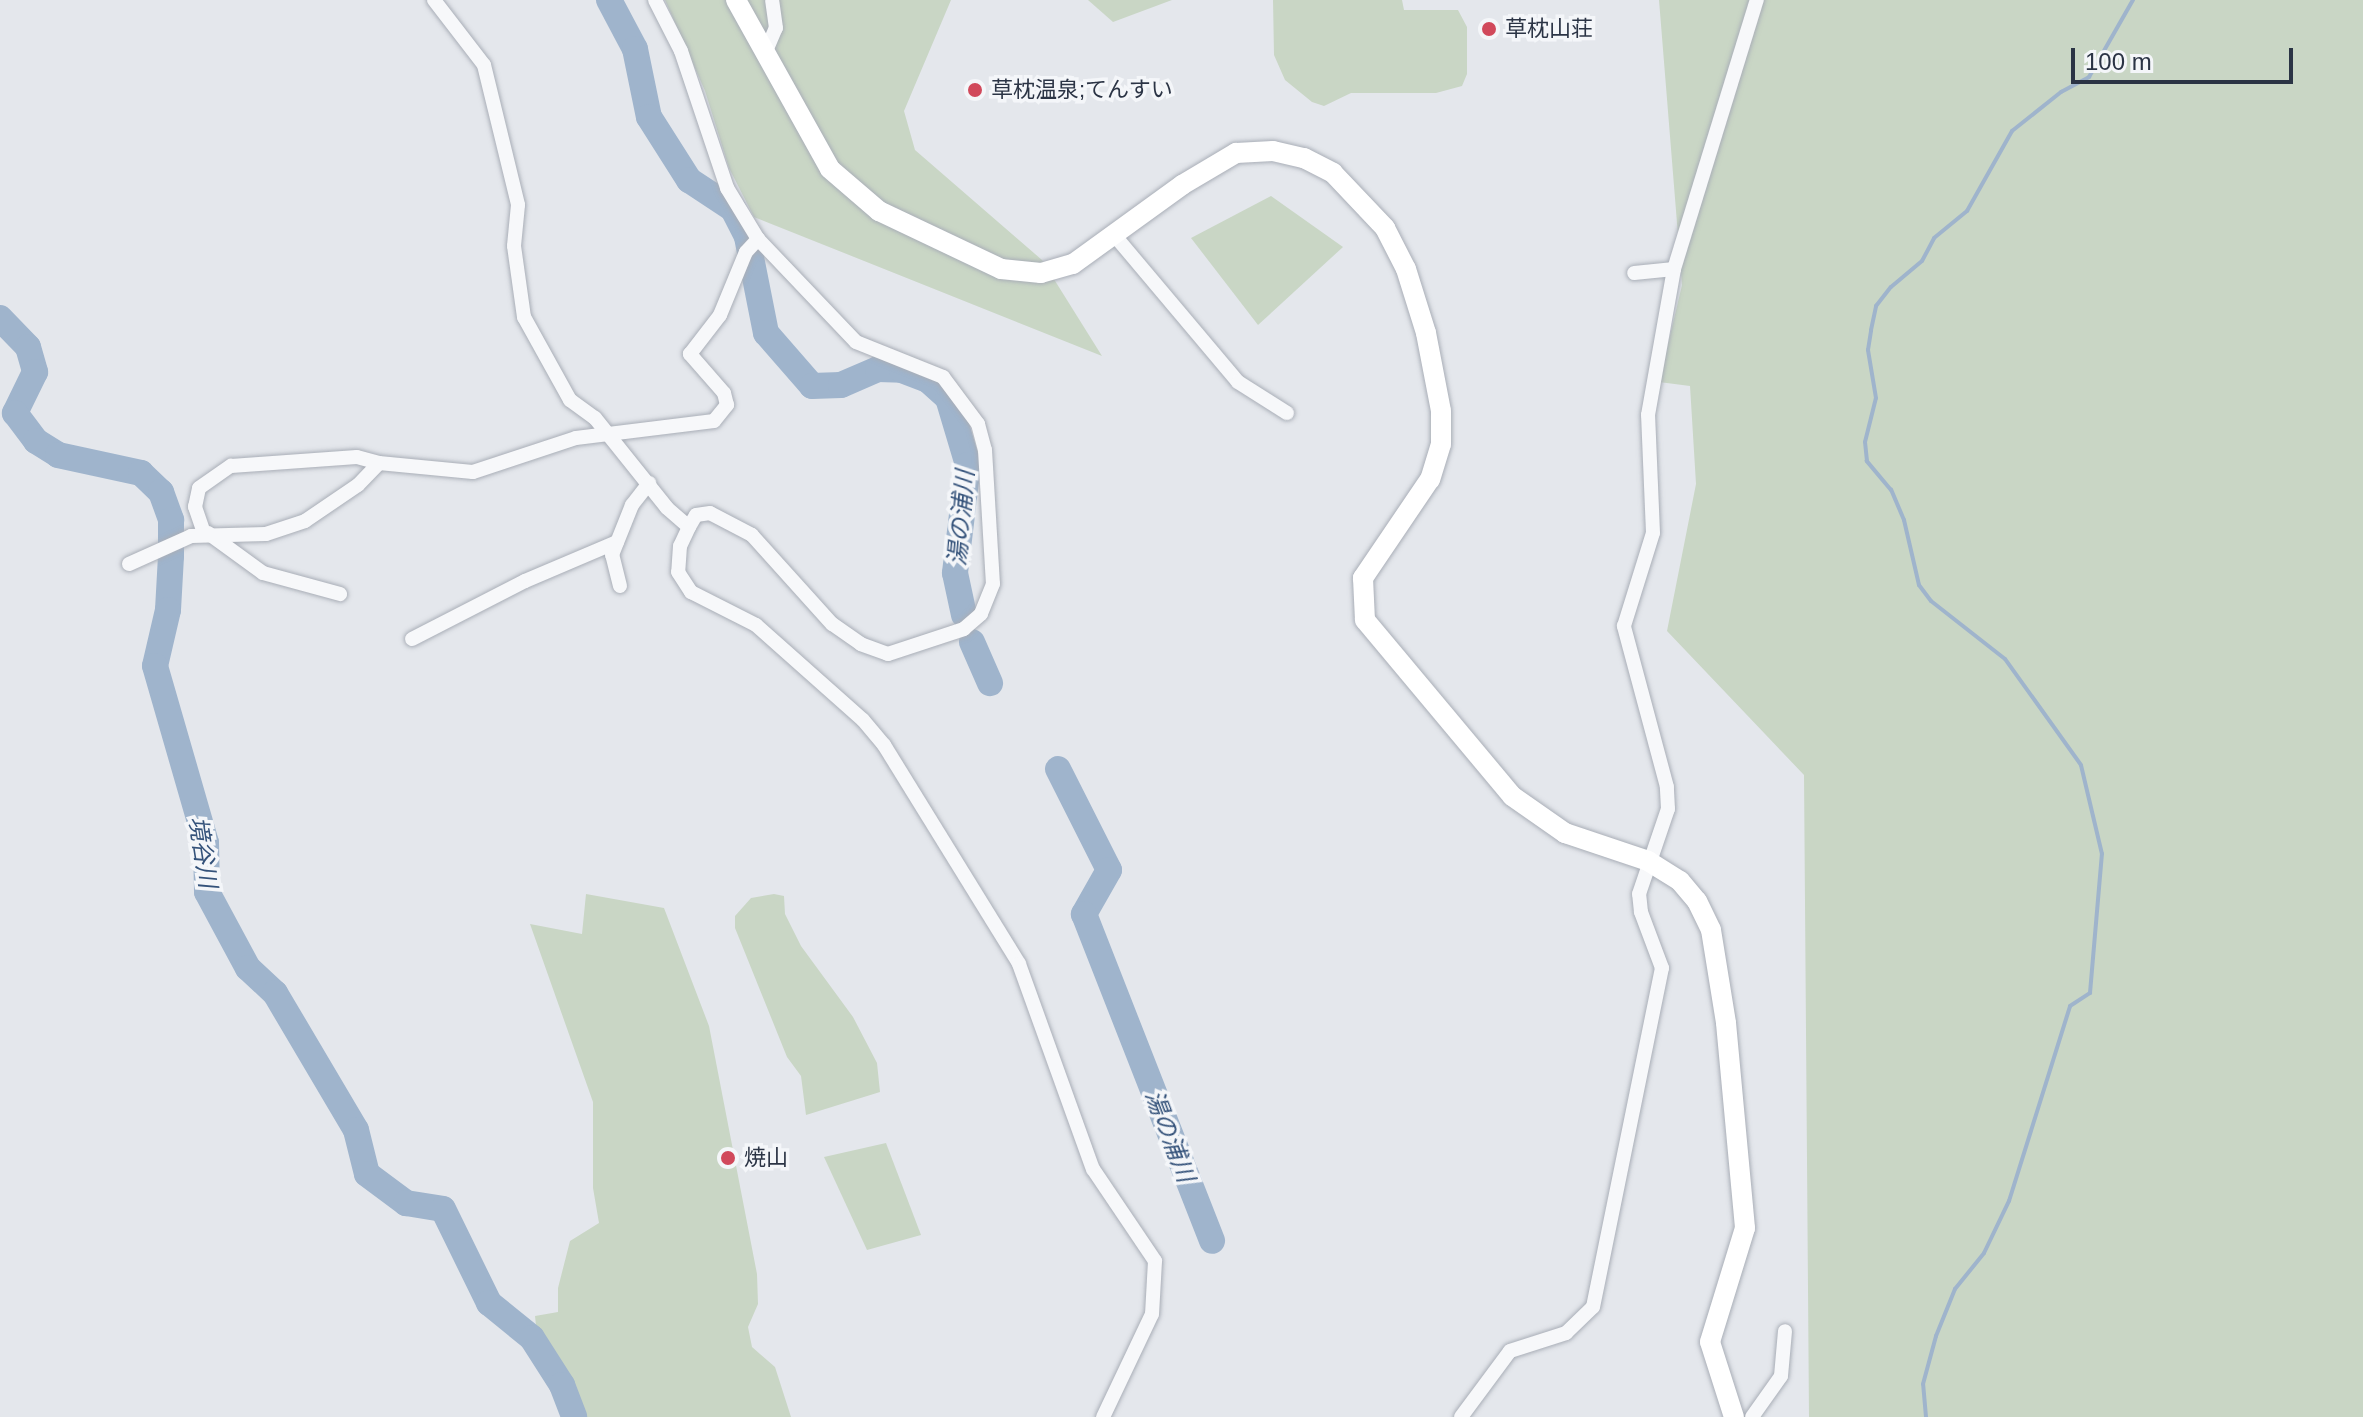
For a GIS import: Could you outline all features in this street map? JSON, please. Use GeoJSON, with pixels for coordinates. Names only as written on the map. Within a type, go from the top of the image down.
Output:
{"type":"FeatureCollection","features":[{"type":"Feature","properties":{"kind":"street"},"geometry":{"type":"LineString","coordinates":[[434,0],[484,65],[518,205],[514,246],[524,317],[570,400],[612,437],[689,527]]}},
{"type":"Feature","properties":{"kind":"street"},"geometry":{"type":"LineString","coordinates":[[655,0],[681,51],[727,188],[752,245],[856,342],[943,377],[962,397],[978,424],[985,450],[993,584],[981,614],[964,629],[888,654],[861,644],[832,624],[752,535],[710,513],[696,515],[689,527],[680,546],[678,572],[691,592],[756,625],[863,720],[884,745],[1019,964],[1093,1169],[1155,1261],[1152,1314],[1103,1417]]}},
{"type":"Feature","properties":{"kind":"street"},"geometry":{"type":"LineString","coordinates":[[736,0],[830,169],[867,202],[908,227],[975,259],[1022,273],[1073,264],[1116,237],[1182,185],[1236,153],[1273,151],[1304,158],[1333,173],[1366,205],[1406,269],[1422,321],[1439,397],[1441,444],[1430,479],[1363,578],[1365,620],[1512,796],[1565,833],[1648,861],[1680,881],[1697,901],[1711,930],[1726,1023],[1745,1228],[1710,1342],[1734,1417]]}},
{"type":"Feature","properties":{"kind":"street"},"geometry":{"type":"LineString","coordinates":[[766,51],[776,28],[772,0]]}},
{"type":"Feature","properties":{"kind":"street"},"geometry":{"type":"LineString","coordinates":[[1461,1417],[1510,1351],[1566,1333],[1593,1307],[1662,968],[1641,912],[1648,861],[1668,809],[1667,787],[1624,626],[1653,533],[1648,415],[1674,269],[1757,0]]}},
{"type":"Feature","properties":{"kind":"street"},"geometry":{"type":"LineString","coordinates":[[1116,237],[1238,382],[1287,413]]}},
{"type":"Feature","properties":{"kind":"street"},"geometry":{"type":"LineString","coordinates":[[340,594],[263,573],[244,564],[206,533],[195,507],[199,488],[231,466],[357,457],[379,463],[473,472],[576,438],[612,437],[714,421],[727,405],[724,393],[690,354],[720,315],[752,245]]}},
{"type":"Feature","properties":{"kind":"street"},"geometry":{"type":"LineString","coordinates":[[1634,273],[1674,269]]}},
{"type":"Feature","properties":{"kind":"street"},"geometry":{"type":"LineString","coordinates":[[129,564],[206,533],[266,534],[305,521],[358,485],[379,463]]}},
{"type":"Feature","properties":{"kind":"street"},"geometry":{"type":"LineString","coordinates":[[620,586],[612,555],[632,505],[649,483]]}},
{"type":"Feature","properties":{"kind":"street"},"geometry":{"type":"LineString","coordinates":[[412,639],[525,581],[617,542]]}},
{"type":"Feature","properties":{"kind":"street"},"geometry":{"type":"LineString","coordinates":[[1752,1417],[1781,1376],[1785,1331]]}},
{"type":"Feature","properties":{"kind":"green space"},"geometry":{"type":"Polygon","coordinates":[[[665,0],[951,0],[904,111],[915,150],[1042,260],[1102,356],[754,217],[729,168],[705,91],[665,0]]]}},
{"type":"Feature","properties":{"kind":"green space"},"geometry":{"type":"Polygon","coordinates":[[[1088,0],[1172,0],[1113,22],[1088,0]]]}},
{"type":"Feature","properties":{"kind":"green space"},"geometry":{"type":"Polygon","coordinates":[[[1273,0],[1402,0],[1404,10],[1458,10],[1467,27],[1467,74],[1462,86],[1436,93],[1351,93],[1324,106],[1312,102],[1285,80],[1274,55],[1273,0]]]}},
{"type":"Feature","properties":{"kind":"green space"},"geometry":{"type":"Polygon","coordinates":[[[1659,0],[2363,0],[2363,1417],[1809,1417],[1804,775],[1667,631],[1696,484],[1690,386],[1659,382],[1682,285],[1659,0]]]}},
{"type":"Feature","properties":{"kind":"green space"},"geometry":{"type":"Polygon","coordinates":[[[1271,196],[1343,247],[1258,325],[1191,238],[1271,196]]]}},
{"type":"Feature","properties":{"kind":"green space"},"geometry":{"type":"Polygon","coordinates":[[[586,894],[664,908],[709,1026],[757,1274],[758,1304],[748,1327],[752,1347],[775,1367],[791,1417],[585,1417],[566,1375],[537,1335],[535,1316],[558,1312],[558,1288],[570,1241],[599,1223],[593,1188],[593,1102],[530,924],[582,934],[586,894]]]}},
{"type":"Feature","properties":{"kind":"green space"},"geometry":{"type":"Polygon","coordinates":[[[774,894],[784,896],[785,914],[801,946],[853,1017],[877,1063],[880,1092],[806,1115],[801,1076],[787,1057],[735,928],[735,916],[751,898],[774,894]]]}},
{"type":"Feature","properties":{"kind":"green space"},"geometry":{"type":"Polygon","coordinates":[[[886,1143],[921,1235],[867,1250],[824,1157],[886,1143]]]}},
{"type":"Feature","properties":{"kind":"waterway","name":"湯の浦川"},"geometry":{"type":"LineString","coordinates":[[609,0],[635,49],[649,117],[689,180],[733,209],[747,237],[766,333],[812,386],[841,385],[878,369],[902,370],[928,380],[948,398],[968,465],[955,573],[964,615]]}},
{"type":"Feature","properties":{"kind":"waterway"},"geometry":{"type":"LineString","coordinates":[[1926,1417],[1923,1384],[1936,1336],[1955,1289],[1984,1253],[2009,1201],[2070,1006],[2090,993],[2102,854],[2081,765],[2005,659],[1931,601],[1919,585],[1904,520],[1891,490],[1867,461],[1865,442],[1876,398],[1868,350],[1876,306],[1891,287],[1922,261],[1934,238],[1967,211],[2012,131],[2061,92],[2089,77],[2133,0]]}},
{"type":"Feature","properties":{"kind":"waterway","name":"境谷川"},"geometry":{"type":"LineString","coordinates":[[0,318],[28,347],[35,372],[15,413],[36,441],[58,455],[141,473],[161,492],[171,520],[171,556],[168,610],[155,666],[206,843],[207,892],[248,968],[275,993],[356,1130],[367,1174],[406,1203],[443,1209],[489,1303],[532,1338],[562,1385],[574,1417]]}},
{"type":"Feature","properties":{"kind":"waterway","name":"湯の浦川"},"geometry":{"type":"LineString","coordinates":[[972,642],[990,683]]}},
{"type":"Feature","properties":{"kind":"waterway","name":"湯の浦川"},"geometry":{"type":"LineString","coordinates":[[1058,769],[1109,870],[1084,914],[1212,1241]]}},
{"type":"Feature","properties":{"kind":"place","name":"草枕山荘"},"geometry":{"type":"Point","coordinates":[1489,29]}},
{"type":"Feature","properties":{"kind":"place","name":"草枕温泉;てんすい"},"geometry":{"type":"Point","coordinates":[975,90]}},
{"type":"Feature","properties":{"kind":"place","name":"焼山"},"geometry":{"type":"Point","coordinates":[728,1158]}}]}
